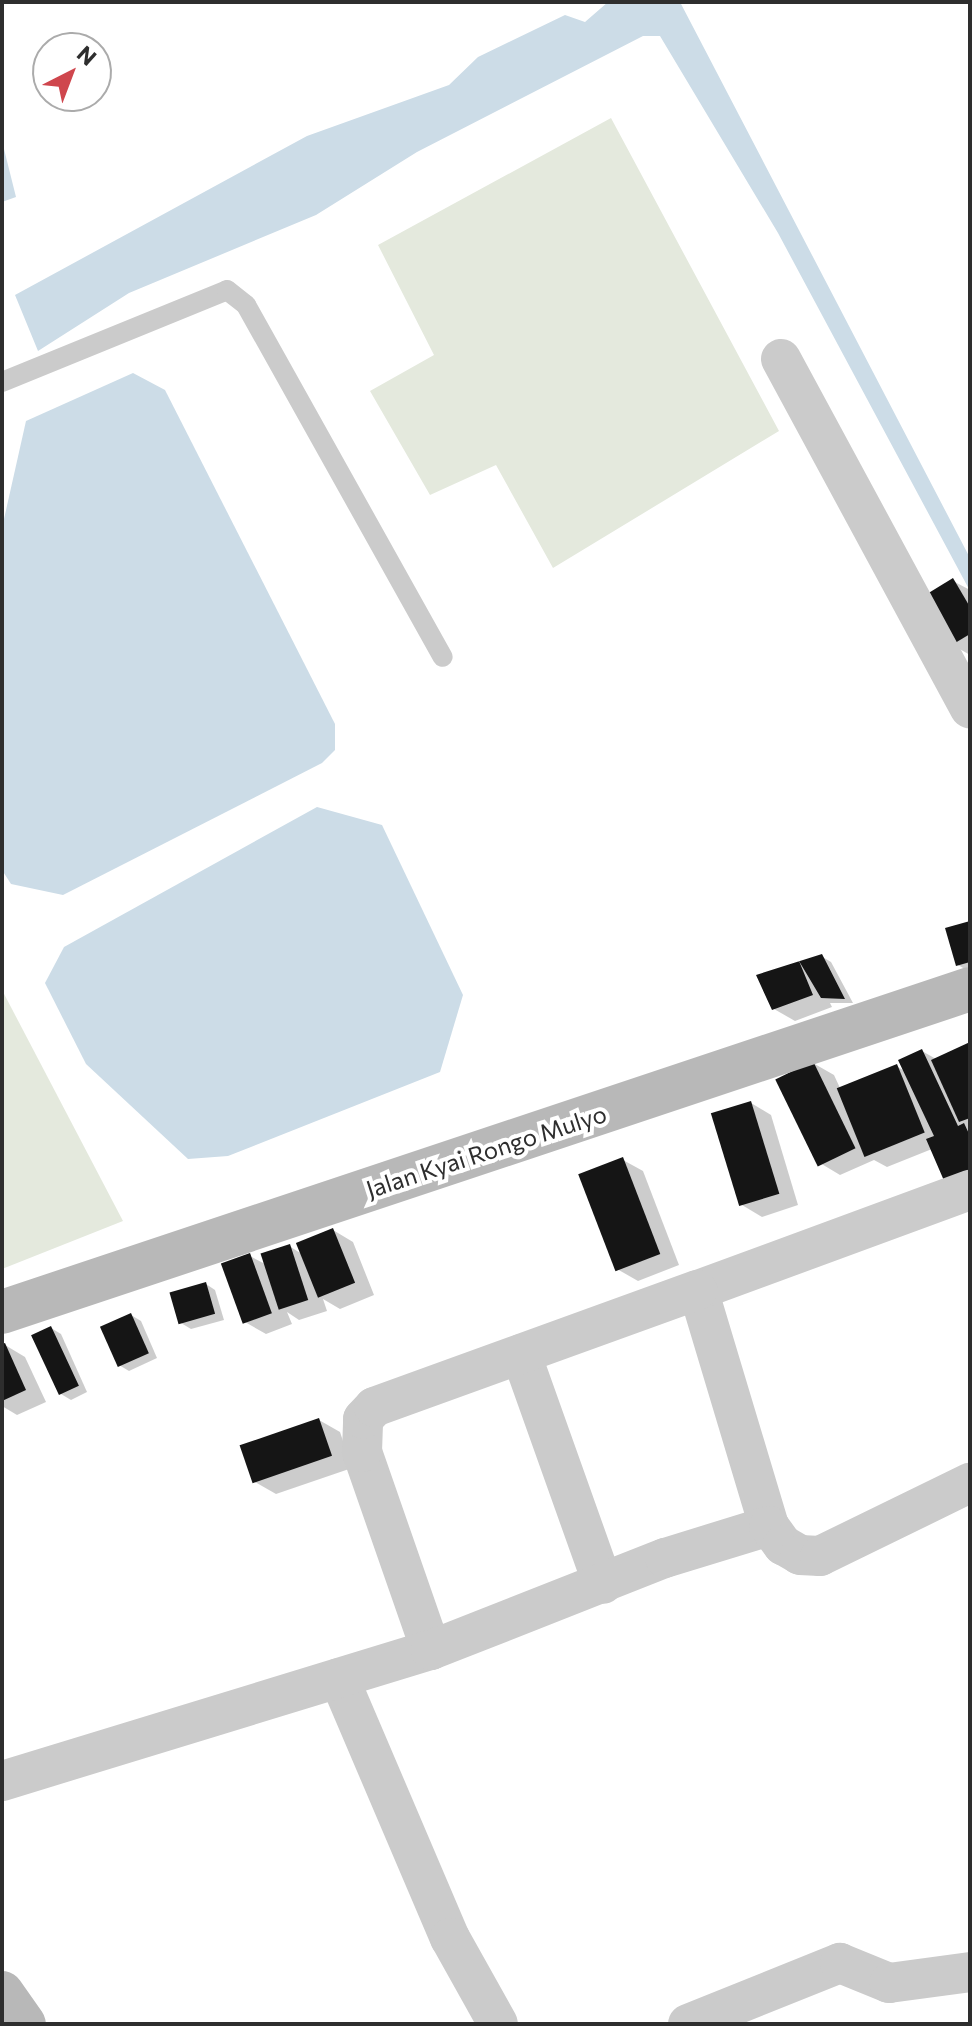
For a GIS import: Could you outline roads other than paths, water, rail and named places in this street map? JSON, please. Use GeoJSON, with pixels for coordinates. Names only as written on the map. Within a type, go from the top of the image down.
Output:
{"type":"FeatureCollection","features":[{"type":"Feature","properties":{"kind":"street"},"geometry":{"type":"LineString","coordinates":[[781,359],[970,708]]}},
{"type":"Feature","properties":{"kind":"street","name":"Jalan Kyai Rongo Mulyo"},"geometry":{"type":"LineString","coordinates":[[2,1312],[970,989]]}},
{"type":"Feature","properties":{"kind":"street"},"geometry":{"type":"LineString","coordinates":[[431,1650],[362,1452],[363,1419],[374,1407],[970,1190]]}},
{"type":"Feature","properties":{"kind":"street"},"geometry":{"type":"LineString","coordinates":[[698,1290],[769,1526],[783,1545],[800,1555],[820,1556],[970,1483]]}},
{"type":"Feature","properties":{"kind":"street"},"geometry":{"type":"LineString","coordinates":[[521,1354],[603,1584]]}},
{"type":"Feature","properties":{"kind":"street"},"geometry":{"type":"LineString","coordinates":[[2,1781],[431,1650],[603,1584],[769,1526]]}},
{"type":"Feature","properties":{"kind":"street"},"geometry":{"type":"LineString","coordinates":[[339,1678],[450,1938],[498,2024]]}},
{"type":"Feature","properties":{"kind":"street"},"geometry":{"type":"LineString","coordinates":[[688,2024],[840,1963],[889,1983],[970,1972]]}},
{"type":"Feature","properties":{"kind":"street"},"geometry":{"type":"LineString","coordinates":[[2,1993],[24,2024]]}},
{"type":"Feature","properties":{"kind":"lane"},"geometry":{"type":"LineString","coordinates":[[2,382],[227,290],[246,305],[443,657]]}}]}
